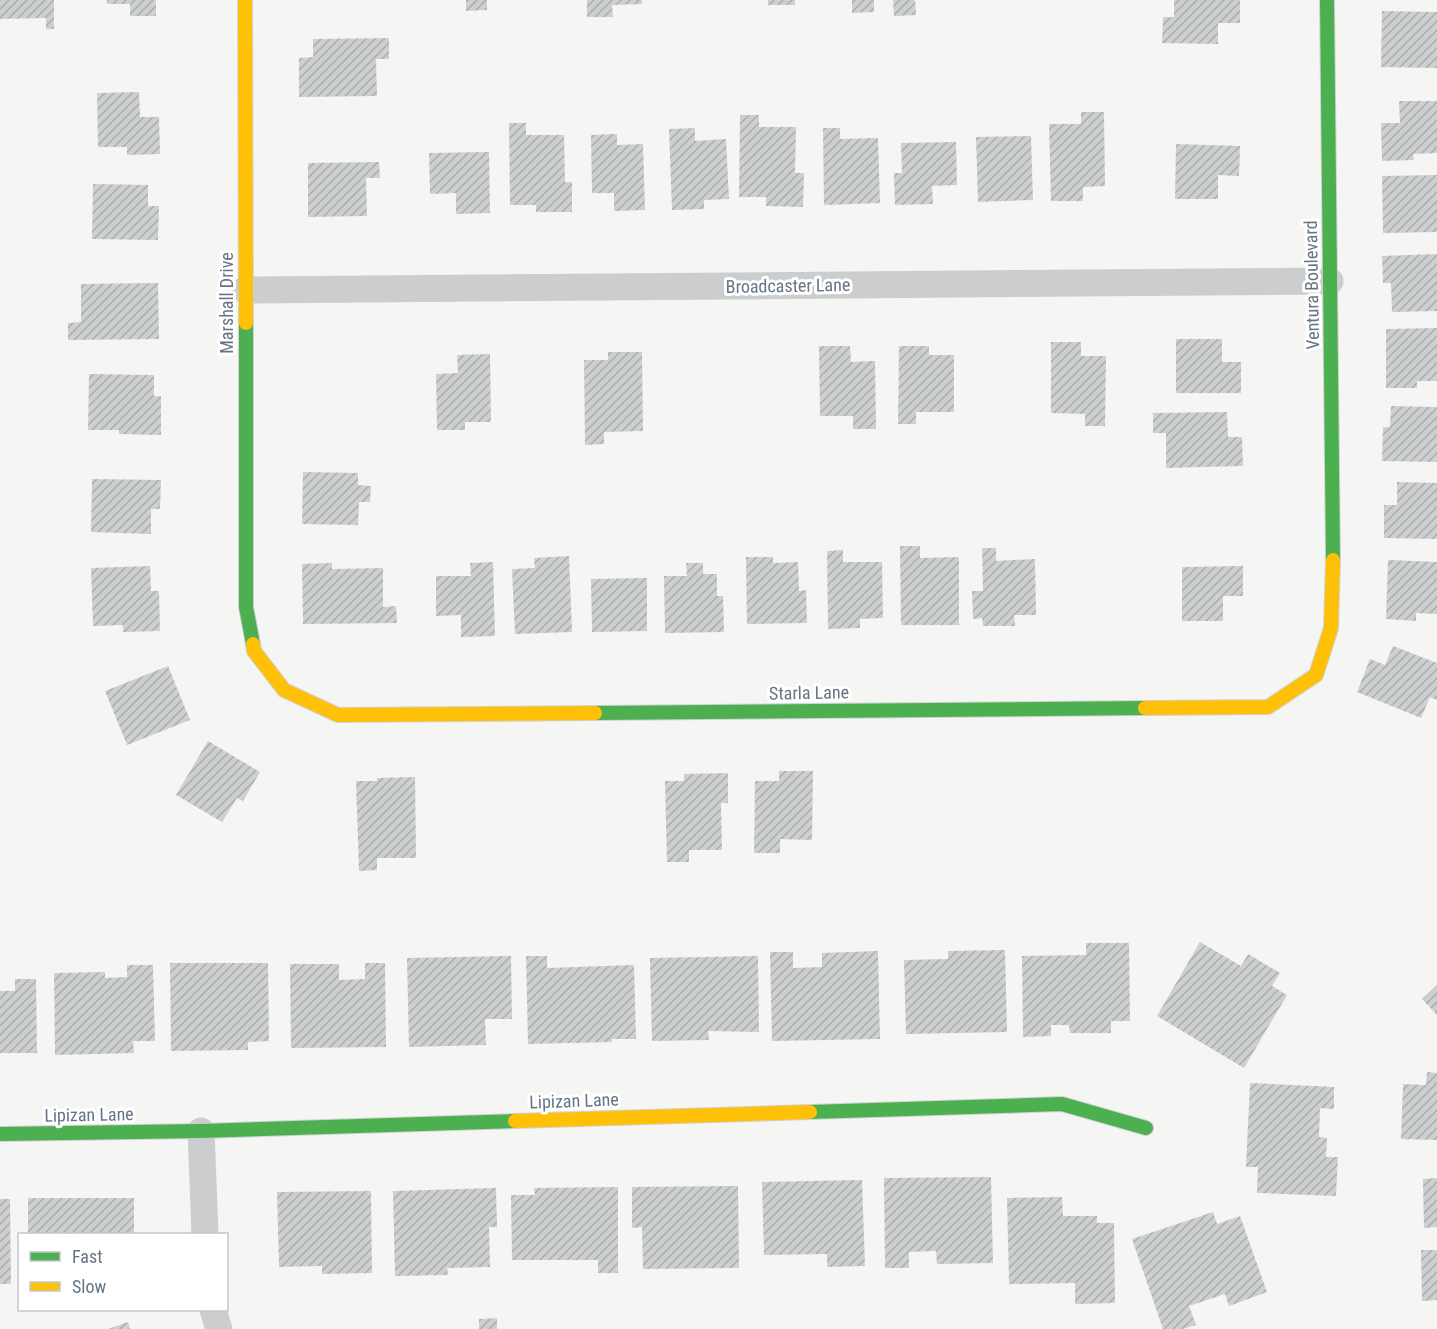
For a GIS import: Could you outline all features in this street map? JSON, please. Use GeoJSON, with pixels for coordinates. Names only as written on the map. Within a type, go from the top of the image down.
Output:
{"type":"FeatureCollection","features":[{"type":"Feature","properties":{"kind":"street","name":"Marshall Drive"},"geometry":{"type":"LineString","coordinates":[[245,0],[246,607]]}},
{"type":"Feature","properties":{"kind":"street","name":"Ventura Boulevard"},"geometry":{"type":"LineString","coordinates":[[1327,0],[1333,569]]}},
{"type":"Feature","properties":{"kind":"street","name":"Broadcaster Lane"},"geometry":{"type":"LineString","coordinates":[[245,290],[1330,281]]}},
{"type":"Feature","properties":{"kind":"street","name":"Starla Lane"},"geometry":{"type":"LineString","coordinates":[[246,607],[254,651],[284,690],[338,715],[1268,707],[1316,675],[1331,628],[1333,569]]}},
{"type":"Feature","properties":{"kind":"street","name":"Lipizan Lane"},"geometry":{"type":"LineString","coordinates":[[0,1134],[201,1131],[1062,1104],[1146,1128]]}},
{"type":"Feature","properties":{"kind":"street"},"geometry":{"type":"LineString","coordinates":[[201,1131],[204,1233]]}},
{"type":"Feature","properties":{"kind":"street"},"geometry":{"type":"LineString","coordinates":[[213,1311],[219,1329]]}},
{"type":"Feature","properties":{"kind":"building"},"geometry":{"type":"Polygon","coordinates":[[[0,0],[54,0],[54,29],[46,29],[46,18],[0,19],[0,0]]]}},
{"type":"Feature","properties":{"kind":"building"},"geometry":{"type":"Polygon","coordinates":[[[107,0],[156,0],[156,16],[130,16],[130,4],[107,4],[107,0]]]}},
{"type":"Feature","properties":{"kind":"building"},"geometry":{"type":"Polygon","coordinates":[[[466,0],[487,0],[487,10],[466,11],[466,0]]]}},
{"type":"Feature","properties":{"kind":"building"},"geometry":{"type":"Polygon","coordinates":[[[587,0],[642,0],[642,4],[612,5],[613,17],[587,17],[587,0]]]}},
{"type":"Feature","properties":{"kind":"building"},"geometry":{"type":"Polygon","coordinates":[[[768,0],[795,0],[795,5],[768,5],[768,0]]]}},
{"type":"Feature","properties":{"kind":"building"},"geometry":{"type":"Polygon","coordinates":[[[852,0],[874,0],[874,12],[852,13],[852,0]]]}},
{"type":"Feature","properties":{"kind":"building"},"geometry":{"type":"Polygon","coordinates":[[[893,0],[915,0],[916,15],[894,16],[893,0]]]}},
{"type":"Feature","properties":{"kind":"building"},"geometry":{"type":"Polygon","coordinates":[[[1174,0],[1240,0],[1240,23],[1218,23],[1218,44],[1162,43],[1163,17],[1174,17],[1174,0]]]}},
{"type":"Feature","properties":{"kind":"building"},"geometry":{"type":"Polygon","coordinates":[[[1382,11],[1437,12],[1437,68],[1381,67],[1382,11]]]}},
{"type":"Feature","properties":{"kind":"building"},"geometry":{"type":"Polygon","coordinates":[[[389,38],[389,59],[376,59],[377,96],[299,97],[299,58],[313,57],[313,39],[389,38]]]}},
{"type":"Feature","properties":{"kind":"building"},"geometry":{"type":"Polygon","coordinates":[[[139,92],[140,117],[159,117],[160,154],[127,155],[127,147],[98,147],[97,93],[139,92]]]}},
{"type":"Feature","properties":{"kind":"building"},"geometry":{"type":"Polygon","coordinates":[[[1399,101],[1437,101],[1437,153],[1413,154],[1414,160],[1382,161],[1381,123],[1400,123],[1399,101]]]}},
{"type":"Feature","properties":{"kind":"building"},"geometry":{"type":"Polygon","coordinates":[[[1081,112],[1104,112],[1105,186],[1083,187],[1083,201],[1051,201],[1049,124],[1081,124],[1081,112]]]}},
{"type":"Feature","properties":{"kind":"building"},"geometry":{"type":"Polygon","coordinates":[[[740,115],[759,115],[759,127],[796,127],[795,173],[804,173],[803,207],[766,206],[766,197],[739,197],[740,115]]]}},
{"type":"Feature","properties":{"kind":"building"},"geometry":{"type":"Polygon","coordinates":[[[509,123],[526,123],[526,135],[564,135],[565,182],[572,182],[572,212],[536,212],[536,205],[510,205],[509,123]]]}},
{"type":"Feature","properties":{"kind":"building"},"geometry":{"type":"Polygon","coordinates":[[[695,128],[695,141],[726,139],[729,199],[704,200],[704,209],[672,210],[669,129],[695,128]]]}},
{"type":"Feature","properties":{"kind":"building"},"geometry":{"type":"Polygon","coordinates":[[[823,128],[840,128],[840,139],[878,138],[880,203],[824,205],[823,128]]]}},
{"type":"Feature","properties":{"kind":"building"},"geometry":{"type":"Polygon","coordinates":[[[617,134],[617,145],[643,144],[645,210],[614,211],[614,193],[592,193],[591,135],[617,134]]]}},
{"type":"Feature","properties":{"kind":"building"},"geometry":{"type":"Polygon","coordinates":[[[1031,136],[1033,200],[978,202],[976,137],[1031,136]]]}},
{"type":"Feature","properties":{"kind":"building"},"geometry":{"type":"Polygon","coordinates":[[[956,142],[957,185],[932,186],[933,204],[895,205],[894,173],[902,173],[901,143],[956,142]]]}},
{"type":"Feature","properties":{"kind":"building"},"geometry":{"type":"Polygon","coordinates":[[[1176,144],[1240,146],[1239,176],[1218,175],[1218,199],[1175,199],[1176,144]]]}},
{"type":"Feature","properties":{"kind":"building"},"geometry":{"type":"Polygon","coordinates":[[[489,152],[490,213],[456,214],[456,193],[430,194],[429,153],[489,152]]]}},
{"type":"Feature","properties":{"kind":"building"},"geometry":{"type":"Polygon","coordinates":[[[379,162],[380,178],[366,178],[367,216],[308,217],[308,163],[379,162]]]}},
{"type":"Feature","properties":{"kind":"building"},"geometry":{"type":"Polygon","coordinates":[[[1437,175],[1437,232],[1383,233],[1382,176],[1437,175]]]}},
{"type":"Feature","properties":{"kind":"building"},"geometry":{"type":"Polygon","coordinates":[[[93,184],[148,185],[148,206],[159,206],[158,240],[92,239],[93,184]]]}},
{"type":"Feature","properties":{"kind":"building"},"geometry":{"type":"Polygon","coordinates":[[[1437,254],[1437,311],[1392,312],[1391,283],[1383,283],[1382,256],[1437,254]]]}},
{"type":"Feature","properties":{"kind":"building"},"geometry":{"type":"Polygon","coordinates":[[[158,283],[159,339],[68,340],[68,323],[81,322],[81,284],[158,283]]]}},
{"type":"Feature","properties":{"kind":"building"},"geometry":{"type":"Polygon","coordinates":[[[1437,328],[1437,381],[1417,381],[1417,388],[1386,388],[1386,329],[1437,328]]]}},
{"type":"Feature","properties":{"kind":"building"},"geometry":{"type":"Polygon","coordinates":[[[1176,339],[1222,339],[1222,362],[1241,362],[1241,393],[1176,393],[1176,339]]]}},
{"type":"Feature","properties":{"kind":"building"},"geometry":{"type":"Polygon","coordinates":[[[1051,342],[1081,342],[1081,356],[1106,356],[1105,426],[1085,426],[1085,414],[1051,413],[1051,342]]]}},
{"type":"Feature","properties":{"kind":"building"},"geometry":{"type":"Polygon","coordinates":[[[819,346],[850,346],[851,362],[875,361],[876,429],[853,429],[853,416],[820,416],[819,346]]]}},
{"type":"Feature","properties":{"kind":"building"},"geometry":{"type":"Polygon","coordinates":[[[899,346],[929,346],[929,355],[954,355],[954,412],[916,412],[916,424],[898,424],[899,346]]]}},
{"type":"Feature","properties":{"kind":"building"},"geometry":{"type":"Polygon","coordinates":[[[608,352],[642,352],[643,431],[604,432],[604,444],[585,445],[584,360],[608,360],[608,352]]]}},
{"type":"Feature","properties":{"kind":"building"},"geometry":{"type":"Polygon","coordinates":[[[490,354],[491,422],[465,422],[465,430],[437,430],[436,374],[458,373],[457,355],[490,354]]]}},
{"type":"Feature","properties":{"kind":"building"},"geometry":{"type":"Polygon","coordinates":[[[89,374],[154,375],[154,396],[161,396],[161,435],[119,434],[119,430],[88,430],[89,374]]]}},
{"type":"Feature","properties":{"kind":"building"},"geometry":{"type":"Polygon","coordinates":[[[1391,406],[1437,407],[1437,462],[1382,461],[1383,427],[1390,427],[1391,406]]]}},
{"type":"Feature","properties":{"kind":"building"},"geometry":{"type":"Polygon","coordinates":[[[1227,412],[1228,437],[1242,437],[1243,466],[1166,468],[1166,433],[1153,433],[1153,413],[1227,412]]]}},
{"type":"Feature","properties":{"kind":"building"},"geometry":{"type":"Polygon","coordinates":[[[303,472],[358,473],[358,485],[371,486],[370,502],[359,502],[358,525],[302,524],[303,472]]]}},
{"type":"Feature","properties":{"kind":"building"},"geometry":{"type":"Polygon","coordinates":[[[92,479],[161,480],[160,509],[151,509],[151,534],[91,532],[92,479]]]}},
{"type":"Feature","properties":{"kind":"building"},"geometry":{"type":"Polygon","coordinates":[[[1397,482],[1437,483],[1437,539],[1384,538],[1384,505],[1397,505],[1397,482]]]}},
{"type":"Feature","properties":{"kind":"building"},"geometry":{"type":"Polygon","coordinates":[[[900,546],[920,546],[920,558],[959,557],[959,625],[901,625],[900,546]]]}},
{"type":"Feature","properties":{"kind":"building"},"geometry":{"type":"Polygon","coordinates":[[[982,548],[996,548],[996,561],[1035,559],[1036,615],[1014,615],[1015,626],[983,626],[982,618],[973,619],[972,591],[983,591],[982,548]]]}},
{"type":"Feature","properties":{"kind":"building"},"geometry":{"type":"Polygon","coordinates":[[[843,550],[843,562],[882,562],[883,618],[860,619],[860,628],[828,629],[827,551],[843,550]]]}},
{"type":"Feature","properties":{"kind":"building"},"geometry":{"type":"Polygon","coordinates":[[[569,556],[572,632],[515,634],[512,569],[535,568],[534,558],[569,556]]]}},
{"type":"Feature","properties":{"kind":"building"},"geometry":{"type":"Polygon","coordinates":[[[746,557],[773,557],[773,563],[798,562],[799,591],[806,590],[807,623],[747,624],[746,557]]]}},
{"type":"Feature","properties":{"kind":"building"},"geometry":{"type":"Polygon","coordinates":[[[1388,560],[1437,562],[1437,614],[1416,613],[1416,621],[1386,619],[1388,560]]]}},
{"type":"Feature","properties":{"kind":"building"},"geometry":{"type":"Polygon","coordinates":[[[493,562],[495,636],[461,637],[461,615],[436,616],[436,576],[471,576],[470,563],[493,562]]]}},
{"type":"Feature","properties":{"kind":"building"},"geometry":{"type":"Polygon","coordinates":[[[332,563],[332,569],[383,568],[383,607],[396,606],[397,623],[303,624],[302,564],[332,563]]]}},
{"type":"Feature","properties":{"kind":"building"},"geometry":{"type":"Polygon","coordinates":[[[686,563],[703,563],[703,574],[717,574],[717,596],[723,596],[724,632],[665,633],[664,576],[687,576],[686,563]]]}},
{"type":"Feature","properties":{"kind":"building"},"geometry":{"type":"Polygon","coordinates":[[[150,566],[151,591],[159,591],[160,631],[123,632],[123,625],[93,626],[91,568],[150,566]]]}},
{"type":"Feature","properties":{"kind":"building"},"geometry":{"type":"Polygon","coordinates":[[[1243,566],[1243,596],[1223,596],[1223,621],[1182,621],[1182,567],[1243,566]]]}},
{"type":"Feature","properties":{"kind":"building"},"geometry":{"type":"Polygon","coordinates":[[[647,578],[647,631],[592,632],[591,579],[647,578]]]}},
{"type":"Feature","properties":{"kind":"building"},"geometry":{"type":"Polygon","coordinates":[[[1393,646],[1437,663],[1437,700],[1430,697],[1421,718],[1357,692],[1370,659],[1385,665],[1393,646]]]}},
{"type":"Feature","properties":{"kind":"building"},"geometry":{"type":"Polygon","coordinates":[[[168,666],[190,720],[127,745],[105,691],[168,666]]]}},
{"type":"Feature","properties":{"kind":"building"},"geometry":{"type":"Polygon","coordinates":[[[208,741],[260,772],[243,801],[237,798],[222,822],[176,795],[208,741]]]}},
{"type":"Feature","properties":{"kind":"building"},"geometry":{"type":"Polygon","coordinates":[[[779,771],[813,771],[812,840],[780,839],[780,853],[754,853],[755,781],[779,781],[779,771]]]}},
{"type":"Feature","properties":{"kind":"building"},"geometry":{"type":"Polygon","coordinates":[[[728,773],[728,803],[721,803],[722,850],[689,850],[689,862],[667,862],[665,781],[684,781],[684,774],[728,773]]]}},
{"type":"Feature","properties":{"kind":"building"},"geometry":{"type":"Polygon","coordinates":[[[415,777],[416,858],[377,858],[377,870],[359,871],[356,781],[415,777]]]}},
{"type":"Feature","properties":{"kind":"building"},"geometry":{"type":"Polygon","coordinates":[[[1200,942],[1241,966],[1248,954],[1280,973],[1272,986],[1287,995],[1244,1068],[1157,1016],[1200,942]]]}},
{"type":"Feature","properties":{"kind":"building"},"geometry":{"type":"Polygon","coordinates":[[[1086,943],[1129,943],[1130,1021],[1111,1021],[1111,1033],[1070,1033],[1069,1025],[1051,1025],[1051,1036],[1023,1037],[1022,956],[1086,955],[1086,943]]]}},
{"type":"Feature","properties":{"kind":"building"},"geometry":{"type":"Polygon","coordinates":[[[1005,950],[1007,1032],[906,1034],[904,960],[948,959],[948,951],[1005,950]]]}},
{"type":"Feature","properties":{"kind":"building"},"geometry":{"type":"Polygon","coordinates":[[[878,951],[880,1039],[772,1041],[770,952],[793,952],[793,968],[822,967],[822,953],[878,951]]]}},
{"type":"Feature","properties":{"kind":"building"},"geometry":{"type":"Polygon","coordinates":[[[511,956],[512,1019],[485,1019],[486,1045],[409,1047],[407,958],[511,956]]]}},
{"type":"Feature","properties":{"kind":"building"},"geometry":{"type":"Polygon","coordinates":[[[526,956],[547,956],[547,968],[634,965],[636,1039],[612,1039],[612,1042],[528,1044],[526,956]]]}},
{"type":"Feature","properties":{"kind":"building"},"geometry":{"type":"Polygon","coordinates":[[[758,956],[759,1032],[708,1031],[709,1040],[652,1041],[650,958],[758,956]]]}},
{"type":"Feature","properties":{"kind":"building"},"geometry":{"type":"Polygon","coordinates":[[[170,963],[268,963],[269,1041],[248,1042],[248,1050],[171,1051],[170,963]]]}},
{"type":"Feature","properties":{"kind":"building"},"geometry":{"type":"Polygon","coordinates":[[[365,963],[385,963],[386,1047],[291,1048],[290,964],[339,964],[339,980],[365,979],[365,963]]]}},
{"type":"Feature","properties":{"kind":"building"},"geometry":{"type":"Polygon","coordinates":[[[127,965],[153,965],[155,1041],[133,1041],[134,1053],[55,1055],[54,973],[105,972],[105,978],[127,977],[127,965]]]}},
{"type":"Feature","properties":{"kind":"building"},"geometry":{"type":"Polygon","coordinates":[[[15,979],[36,979],[37,1053],[0,1053],[0,991],[15,991],[15,979]]]}},
{"type":"Feature","properties":{"kind":"building"},"geometry":{"type":"Polygon","coordinates":[[[1437,985],[1437,1015],[1422,999],[1437,985]]]}},
{"type":"Feature","properties":{"kind":"building"},"geometry":{"type":"Polygon","coordinates":[[[1427,1072],[1437,1073],[1437,1140],[1401,1139],[1403,1084],[1426,1085],[1427,1072]]]}},
{"type":"Feature","properties":{"kind":"building"},"geometry":{"type":"Polygon","coordinates":[[[1250,1083],[1334,1087],[1334,1109],[1320,1108],[1319,1137],[1327,1138],[1326,1157],[1338,1157],[1336,1196],[1257,1193],[1258,1167],[1246,1167],[1250,1083]]]}},
{"type":"Feature","properties":{"kind":"building"},"geometry":{"type":"Polygon","coordinates":[[[991,1177],[993,1263],[937,1264],[936,1251],[909,1252],[909,1268],[885,1268],[884,1178],[991,1177]]]}},
{"type":"Feature","properties":{"kind":"building"},"geometry":{"type":"Polygon","coordinates":[[[1437,1178],[1437,1227],[1424,1228],[1423,1179],[1437,1178]]]}},
{"type":"Feature","properties":{"kind":"building"},"geometry":{"type":"Polygon","coordinates":[[[862,1180],[865,1266],[827,1267],[827,1254],[764,1255],[762,1182],[862,1180]]]}},
{"type":"Feature","properties":{"kind":"building"},"geometry":{"type":"Polygon","coordinates":[[[738,1186],[739,1268],[643,1269],[642,1227],[632,1228],[632,1187],[738,1186]]]}},
{"type":"Feature","properties":{"kind":"building"},"geometry":{"type":"Polygon","coordinates":[[[618,1187],[618,1273],[598,1273],[598,1260],[512,1260],[511,1195],[535,1195],[534,1188],[618,1187]]]}},
{"type":"Feature","properties":{"kind":"building"},"geometry":{"type":"Polygon","coordinates":[[[496,1188],[497,1227],[489,1227],[490,1267],[447,1268],[448,1275],[395,1276],[393,1191],[496,1188]]]}},
{"type":"Feature","properties":{"kind":"building"},"geometry":{"type":"Polygon","coordinates":[[[371,1191],[372,1273],[322,1274],[322,1266],[279,1267],[277,1192],[371,1191]]]}},
{"type":"Feature","properties":{"kind":"building"},"geometry":{"type":"Polygon","coordinates":[[[1062,1197],[1063,1216],[1097,1216],[1097,1223],[1114,1223],[1115,1303],[1075,1304],[1075,1283],[1009,1284],[1007,1198],[1062,1197]]]}},
{"type":"Feature","properties":{"kind":"building"},"geometry":{"type":"Polygon","coordinates":[[[28,1198],[134,1198],[134,1233],[28,1233],[28,1198]]]}},
{"type":"Feature","properties":{"kind":"building"},"geometry":{"type":"Polygon","coordinates":[[[0,1199],[10,1199],[11,1284],[0,1284],[0,1199]]]}},
{"type":"Feature","properties":{"kind":"building"},"geometry":{"type":"Polygon","coordinates":[[[1213,1212],[1217,1224],[1240,1216],[1267,1292],[1229,1306],[1225,1294],[1189,1306],[1196,1325],[1183,1329],[1163,1329],[1132,1239],[1213,1212]]]}},
{"type":"Feature","properties":{"kind":"building"},"geometry":{"type":"Polygon","coordinates":[[[1421,1250],[1437,1250],[1437,1300],[1422,1301],[1421,1250]]]}},
{"type":"Feature","properties":{"kind":"building"},"geometry":{"type":"Polygon","coordinates":[[[497,1318],[497,1329],[479,1329],[479,1319],[497,1318]]]}},
{"type":"Feature","properties":{"kind":"building"},"geometry":{"type":"Polygon","coordinates":[[[128,1322],[130,1329],[108,1329],[128,1322]]]}},
{"type":"Feature","properties":{"kind":"traffic: fast"},"geometry":{"type":"LineString","coordinates":[[1327,0],[1333,560]]}},
{"type":"Feature","properties":{"kind":"traffic: fast"},"geometry":{"type":"LineString","coordinates":[[246,323],[246,607],[253,644]]}},
{"type":"Feature","properties":{"kind":"traffic: fast"},"geometry":{"type":"LineString","coordinates":[[595,713],[1145,708]]}},
{"type":"Feature","properties":{"kind":"traffic: fast"},"geometry":{"type":"LineString","coordinates":[[810,1112],[1062,1104],[1146,1128]]}},
{"type":"Feature","properties":{"kind":"traffic: fast"},"geometry":{"type":"LineString","coordinates":[[0,1134],[201,1131],[515,1121]]}},
{"type":"Feature","properties":{"kind":"traffic: slow"},"geometry":{"type":"LineString","coordinates":[[245,0],[246,323]]}},
{"type":"Feature","properties":{"kind":"traffic: slow"},"geometry":{"type":"LineString","coordinates":[[1145,708],[1268,707],[1316,675],[1331,628],[1333,560]]}},
{"type":"Feature","properties":{"kind":"traffic: slow"},"geometry":{"type":"LineString","coordinates":[[253,644],[254,651],[284,690],[338,715],[595,713]]}},
{"type":"Feature","properties":{"kind":"traffic: slow"},"geometry":{"type":"LineString","coordinates":[[515,1121],[810,1112]]}}]}
